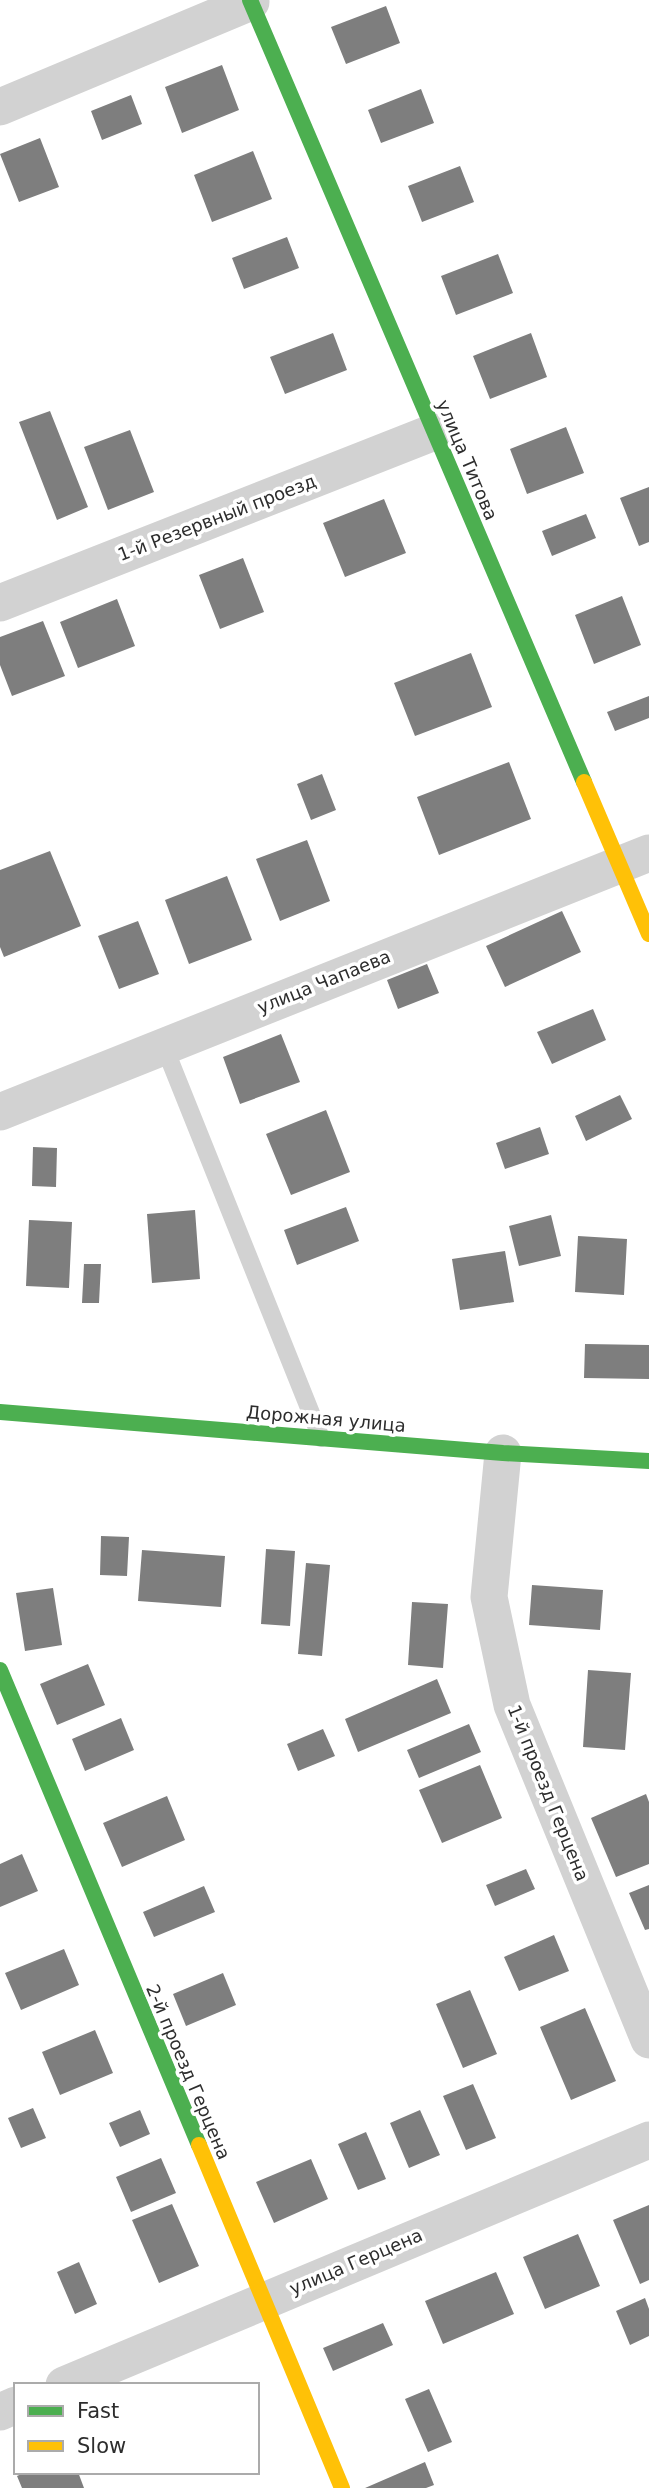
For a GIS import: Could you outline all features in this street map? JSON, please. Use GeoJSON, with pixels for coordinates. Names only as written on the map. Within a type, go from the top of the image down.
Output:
{"type":"FeatureCollection","features":[{"type":"Feature","properties":{"kind":"street"},"geometry":{"type":"LineString","coordinates":[[0,107],[251,1]]}},
{"type":"Feature","properties":{"kind":"street","name":"улица Титова"},"geometry":{"type":"LineString","coordinates":[[251,1],[434,432],[634,859],[649,934]]}},
{"type":"Feature","properties":{"kind":"street","name":"1-й Резервный проезд"},"geometry":{"type":"LineString","coordinates":[[0,603],[434,432]]}},
{"type":"Feature","properties":{"kind":"street","name":"улица Чапаева"},"geometry":{"type":"LineString","coordinates":[[0,1112],[634,859]]}},
{"type":"Feature","properties":{"kind":"street","name":"Дорожная улица"},"geometry":{"type":"LineString","coordinates":[[0,1412],[503,1453],[649,1461]]}},
{"type":"Feature","properties":{"kind":"street","name":"1-й проезд Герцена"},"geometry":{"type":"LineString","coordinates":[[503,1453],[489,1597],[512,1706],[649,2040]]}},
{"type":"Feature","properties":{"kind":"street","name":"2-й проезд Герцена"},"geometry":{"type":"LineString","coordinates":[[0,1670],[342,2488]]}},
{"type":"Feature","properties":{"kind":"street","name":"улица Герцена"},"geometry":{"type":"LineString","coordinates":[[69,2383],[649,2140]]}},
{"type":"Feature","properties":{"kind":"lane"},"geometry":{"type":"LineString","coordinates":[[164,1046],[321,1438]]}},
{"type":"Feature","properties":{"kind":"building"},"geometry":{"type":"Polygon","coordinates":[[[386,6],[400,43],[346,64],[331,27],[386,6]]]}},
{"type":"Feature","properties":{"kind":"building"},"geometry":{"type":"Polygon","coordinates":[[[222,65],[239,110],[182,133],[165,87],[222,65]]]}},
{"type":"Feature","properties":{"kind":"building"},"geometry":{"type":"Polygon","coordinates":[[[421,89],[434,123],[381,143],[368,110],[421,89]]]}},
{"type":"Feature","properties":{"kind":"building"},"geometry":{"type":"Polygon","coordinates":[[[131,95],[142,124],[102,140],[91,111],[131,95]]]}},
{"type":"Feature","properties":{"kind":"building"},"geometry":{"type":"Polygon","coordinates":[[[40,138],[59,187],[19,202],[0,154],[40,138]]]}},
{"type":"Feature","properties":{"kind":"building"},"geometry":{"type":"Polygon","coordinates":[[[253,151],[272,199],[212,222],[194,175],[253,151]]]}},
{"type":"Feature","properties":{"kind":"building"},"geometry":{"type":"Polygon","coordinates":[[[460,166],[474,202],[422,222],[408,186],[460,166]]]}},
{"type":"Feature","properties":{"kind":"building"},"geometry":{"type":"Polygon","coordinates":[[[287,237],[299,268],[244,289],[232,258],[287,237]]]}},
{"type":"Feature","properties":{"kind":"building"},"geometry":{"type":"Polygon","coordinates":[[[498,254],[513,293],[456,315],[441,276],[498,254]]]}},
{"type":"Feature","properties":{"kind":"building"},"geometry":{"type":"Polygon","coordinates":[[[333,333],[347,370],[285,394],[270,357],[333,333]]]}},
{"type":"Feature","properties":{"kind":"building"},"geometry":{"type":"Polygon","coordinates":[[[531,333],[547,377],[490,399],[473,356],[531,333]]]}},
{"type":"Feature","properties":{"kind":"building"},"geometry":{"type":"Polygon","coordinates":[[[50,411],[88,507],[57,520],[19,422],[50,411]]]}},
{"type":"Feature","properties":{"kind":"building"},"geometry":{"type":"Polygon","coordinates":[[[566,427],[584,473],[527,494],[510,449],[566,427]]]}},
{"type":"Feature","properties":{"kind":"building"},"geometry":{"type":"Polygon","coordinates":[[[130,430],[154,492],[108,510],[84,447],[130,430]]]}},
{"type":"Feature","properties":{"kind":"building"},"geometry":{"type":"Polygon","coordinates":[[[649,487],[649,542],[639,546],[620,498],[649,487]]]}},
{"type":"Feature","properties":{"kind":"building"},"geometry":{"type":"Polygon","coordinates":[[[384,499],[406,553],[345,577],[323,523],[384,499]]]}},
{"type":"Feature","properties":{"kind":"building"},"geometry":{"type":"Polygon","coordinates":[[[586,514],[596,538],[552,556],[542,531],[586,514]]]}},
{"type":"Feature","properties":{"kind":"building"},"geometry":{"type":"Polygon","coordinates":[[[243,558],[264,612],[220,629],[199,575],[243,558]]]}},
{"type":"Feature","properties":{"kind":"building"},"geometry":{"type":"Polygon","coordinates":[[[622,596],[641,645],[594,664],[575,615],[622,596]]]}},
{"type":"Feature","properties":{"kind":"building"},"geometry":{"type":"Polygon","coordinates":[[[117,599],[135,646],[78,668],[60,622],[117,599]]]}},
{"type":"Feature","properties":{"kind":"building"},"geometry":{"type":"Polygon","coordinates":[[[43,621],[65,676],[12,696],[0,665],[0,637],[43,621]]]}},
{"type":"Feature","properties":{"kind":"building"},"geometry":{"type":"Polygon","coordinates":[[[471,653],[492,707],[415,736],[394,683],[471,653]]]}},
{"type":"Feature","properties":{"kind":"building"},"geometry":{"type":"Polygon","coordinates":[[[649,696],[649,718],[615,731],[607,712],[649,696]]]}},
{"type":"Feature","properties":{"kind":"building"},"geometry":{"type":"Polygon","coordinates":[[[509,762],[531,819],[439,855],[417,797],[509,762]]]}},
{"type":"Feature","properties":{"kind":"building"},"geometry":{"type":"Polygon","coordinates":[[[322,774],[336,810],[311,820],[297,784],[322,774]]]}},
{"type":"Feature","properties":{"kind":"building"},"geometry":{"type":"Polygon","coordinates":[[[307,840],[330,901],[280,921],[256,859],[307,840]]]}},
{"type":"Feature","properties":{"kind":"building"},"geometry":{"type":"Polygon","coordinates":[[[50,851],[81,926],[4,957],[0,947],[0,870],[50,851]]]}},
{"type":"Feature","properties":{"kind":"building"},"geometry":{"type":"Polygon","coordinates":[[[227,876],[252,940],[189,964],[165,900],[227,876]]]}},
{"type":"Feature","properties":{"kind":"building"},"geometry":{"type":"Polygon","coordinates":[[[562,911],[581,952],[505,987],[486,946],[562,911]]]}},
{"type":"Feature","properties":{"kind":"building"},"geometry":{"type":"Polygon","coordinates":[[[138,921],[159,974],[119,989],[98,936],[138,921]]]}},
{"type":"Feature","properties":{"kind":"building"},"geometry":{"type":"Polygon","coordinates":[[[427,964],[439,993],[398,1009],[387,980],[427,964]]]}},
{"type":"Feature","properties":{"kind":"building"},"geometry":{"type":"Polygon","coordinates":[[[593,1009],[606,1040],[552,1064],[537,1032],[593,1009]]]}},
{"type":"Feature","properties":{"kind":"building"},"geometry":{"type":"Polygon","coordinates":[[[281,1034],[300,1082],[240,1104],[223,1057],[281,1034]]]}},
{"type":"Feature","properties":{"kind":"building"},"geometry":{"type":"Polygon","coordinates":[[[620,1095],[632,1119],[586,1141],[575,1116],[620,1095]]]}},
{"type":"Feature","properties":{"kind":"building"},"geometry":{"type":"Polygon","coordinates":[[[326,1110],[350,1172],[291,1195],[266,1134],[326,1110]]]}},
{"type":"Feature","properties":{"kind":"building"},"geometry":{"type":"Polygon","coordinates":[[[540,1127],[549,1154],[505,1169],[496,1143],[540,1127]]]}},
{"type":"Feature","properties":{"kind":"building"},"geometry":{"type":"Polygon","coordinates":[[[33,1147],[57,1148],[56,1187],[32,1186],[33,1147]]]}},
{"type":"Feature","properties":{"kind":"building"},"geometry":{"type":"Polygon","coordinates":[[[346,1207],[359,1241],[297,1265],[284,1230],[346,1207]]]}},
{"type":"Feature","properties":{"kind":"building"},"geometry":{"type":"Polygon","coordinates":[[[195,1210],[200,1279],[152,1283],[147,1214],[195,1210]]]}},
{"type":"Feature","properties":{"kind":"building"},"geometry":{"type":"Polygon","coordinates":[[[551,1215],[561,1256],[519,1266],[509,1226],[551,1215]]]}},
{"type":"Feature","properties":{"kind":"building"},"geometry":{"type":"Polygon","coordinates":[[[29,1220],[72,1222],[69,1288],[26,1286],[29,1220]]]}},
{"type":"Feature","properties":{"kind":"building"},"geometry":{"type":"Polygon","coordinates":[[[578,1236],[627,1239],[624,1295],[575,1292],[578,1236]]]}},
{"type":"Feature","properties":{"kind":"building"},"geometry":{"type":"Polygon","coordinates":[[[505,1251],[514,1302],[460,1310],[452,1259],[505,1251]]]}},
{"type":"Feature","properties":{"kind":"building"},"geometry":{"type":"Polygon","coordinates":[[[84,1264],[101,1264],[99,1303],[82,1303],[84,1264]]]}},
{"type":"Feature","properties":{"kind":"building"},"geometry":{"type":"Polygon","coordinates":[[[585,1344],[649,1345],[649,1379],[584,1378],[585,1344]]]}},
{"type":"Feature","properties":{"kind":"building"},"geometry":{"type":"Polygon","coordinates":[[[101,1536],[129,1537],[127,1576],[100,1575],[101,1536]]]}},
{"type":"Feature","properties":{"kind":"building"},"geometry":{"type":"Polygon","coordinates":[[[266,1549],[295,1551],[290,1626],[261,1624],[266,1549]]]}},
{"type":"Feature","properties":{"kind":"building"},"geometry":{"type":"Polygon","coordinates":[[[142,1550],[225,1556],[221,1607],[138,1601],[142,1550]]]}},
{"type":"Feature","properties":{"kind":"building"},"geometry":{"type":"Polygon","coordinates":[[[306,1563],[330,1565],[322,1656],[298,1654],[306,1563]]]}},
{"type":"Feature","properties":{"kind":"building"},"geometry":{"type":"Polygon","coordinates":[[[532,1585],[603,1590],[600,1630],[529,1625],[532,1585]]]}},
{"type":"Feature","properties":{"kind":"building"},"geometry":{"type":"Polygon","coordinates":[[[53,1588],[62,1645],[25,1651],[16,1593],[53,1588]]]}},
{"type":"Feature","properties":{"kind":"building"},"geometry":{"type":"Polygon","coordinates":[[[412,1602],[448,1604],[443,1668],[408,1665],[412,1602]]]}},
{"type":"Feature","properties":{"kind":"building"},"geometry":{"type":"Polygon","coordinates":[[[88,1664],[105,1705],[57,1725],[40,1684],[88,1664]]]}},
{"type":"Feature","properties":{"kind":"building"},"geometry":{"type":"Polygon","coordinates":[[[588,1670],[631,1673],[625,1750],[583,1747],[588,1670]]]}},
{"type":"Feature","properties":{"kind":"building"},"geometry":{"type":"Polygon","coordinates":[[[437,1679],[451,1713],[358,1752],[345,1719],[437,1679]]]}},
{"type":"Feature","properties":{"kind":"building"},"geometry":{"type":"Polygon","coordinates":[[[121,1718],[134,1750],[85,1771],[72,1739],[121,1718]]]}},
{"type":"Feature","properties":{"kind":"building"},"geometry":{"type":"Polygon","coordinates":[[[469,1724],[481,1752],[419,1778],[407,1750],[469,1724]]]}},
{"type":"Feature","properties":{"kind":"building"},"geometry":{"type":"Polygon","coordinates":[[[323,1729],[335,1756],[298,1771],[287,1744],[323,1729]]]}},
{"type":"Feature","properties":{"kind":"building"},"geometry":{"type":"Polygon","coordinates":[[[480,1765],[502,1818],[442,1843],[419,1790],[480,1765]]]}},
{"type":"Feature","properties":{"kind":"building"},"geometry":{"type":"Polygon","coordinates":[[[646,1794],[649,1802],[649,1864],[616,1877],[591,1818],[646,1794]]]}},
{"type":"Feature","properties":{"kind":"building"},"geometry":{"type":"Polygon","coordinates":[[[167,1796],[185,1840],[122,1867],[103,1823],[167,1796]]]}},
{"type":"Feature","properties":{"kind":"building"},"geometry":{"type":"Polygon","coordinates":[[[22,1854],[38,1891],[0,1907],[0,1864],[22,1854]]]}},
{"type":"Feature","properties":{"kind":"building"},"geometry":{"type":"Polygon","coordinates":[[[526,1869],[535,1889],[495,1906],[486,1885],[526,1869]]]}},
{"type":"Feature","properties":{"kind":"building"},"geometry":{"type":"Polygon","coordinates":[[[649,1885],[649,1929],[645,1930],[629,1893],[649,1885]]]}},
{"type":"Feature","properties":{"kind":"building"},"geometry":{"type":"Polygon","coordinates":[[[204,1886],[215,1912],[154,1937],[143,1912],[204,1886]]]}},
{"type":"Feature","properties":{"kind":"building"},"geometry":{"type":"Polygon","coordinates":[[[554,1935],[569,1971],[519,1991],[504,1957],[554,1935]]]}},
{"type":"Feature","properties":{"kind":"building"},"geometry":{"type":"Polygon","coordinates":[[[64,1949],[79,1985],[21,2010],[5,1973],[64,1949]]]}},
{"type":"Feature","properties":{"kind":"building"},"geometry":{"type":"Polygon","coordinates":[[[223,1973],[236,2005],[186,2026],[173,1994],[223,1973]]]}},
{"type":"Feature","properties":{"kind":"building"},"geometry":{"type":"Polygon","coordinates":[[[470,1990],[497,2054],[463,2068],[436,2004],[470,1990]]]}},
{"type":"Feature","properties":{"kind":"building"},"geometry":{"type":"Polygon","coordinates":[[[585,2008],[616,2081],[571,2100],[540,2027],[585,2008]]]}},
{"type":"Feature","properties":{"kind":"building"},"geometry":{"type":"Polygon","coordinates":[[[95,2030],[113,2073],[60,2095],[42,2052],[95,2030]]]}},
{"type":"Feature","properties":{"kind":"building"},"geometry":{"type":"Polygon","coordinates":[[[473,2084],[496,2138],[466,2150],[443,2096],[473,2084]]]}},
{"type":"Feature","properties":{"kind":"building"},"geometry":{"type":"Polygon","coordinates":[[[33,2108],[46,2138],[21,2148],[8,2118],[33,2108]]]}},
{"type":"Feature","properties":{"kind":"building"},"geometry":{"type":"Polygon","coordinates":[[[140,2110],[150,2134],[120,2147],[109,2123],[140,2110]]]}},
{"type":"Feature","properties":{"kind":"building"},"geometry":{"type":"Polygon","coordinates":[[[420,2110],[440,2155],[409,2168],[390,2123],[420,2110]]]}},
{"type":"Feature","properties":{"kind":"building"},"geometry":{"type":"Polygon","coordinates":[[[366,2132],[386,2179],[358,2190],[338,2144],[366,2132]]]}},
{"type":"Feature","properties":{"kind":"building"},"geometry":{"type":"Polygon","coordinates":[[[161,2158],[176,2193],[131,2212],[116,2177],[161,2158]]]}},
{"type":"Feature","properties":{"kind":"building"},"geometry":{"type":"Polygon","coordinates":[[[311,2159],[328,2199],[274,2223],[256,2182],[311,2159]]]}},
{"type":"Feature","properties":{"kind":"building"},"geometry":{"type":"Polygon","coordinates":[[[172,2204],[199,2266],[159,2283],[132,2220],[172,2204]]]}},
{"type":"Feature","properties":{"kind":"building"},"geometry":{"type":"Polygon","coordinates":[[[649,2205],[649,2280],[640,2284],[613,2220],[649,2205]]]}},
{"type":"Feature","properties":{"kind":"building"},"geometry":{"type":"Polygon","coordinates":[[[578,2234],[600,2286],[545,2309],[523,2257],[578,2234]]]}},
{"type":"Feature","properties":{"kind":"building"},"geometry":{"type":"Polygon","coordinates":[[[79,2262],[97,2304],[75,2314],[57,2272],[79,2262]]]}},
{"type":"Feature","properties":{"kind":"building"},"geometry":{"type":"Polygon","coordinates":[[[496,2272],[514,2314],[443,2344],[425,2301],[496,2272]]]}},
{"type":"Feature","properties":{"kind":"building"},"geometry":{"type":"Polygon","coordinates":[[[645,2298],[649,2309],[649,2336],[630,2345],[616,2311],[645,2298]]]}},
{"type":"Feature","properties":{"kind":"building"},"geometry":{"type":"Polygon","coordinates":[[[383,2323],[393,2345],[333,2371],[323,2348],[383,2323]]]}},
{"type":"Feature","properties":{"kind":"building"},"geometry":{"type":"Polygon","coordinates":[[[429,2389],[452,2442],[428,2452],[405,2399],[429,2389]]]}},
{"type":"Feature","properties":{"kind":"building"},"geometry":{"type":"Polygon","coordinates":[[[425,2462],[434,2485],[426,2488],[365,2488],[425,2462]]]}},
{"type":"Feature","properties":{"kind":"building"},"geometry":{"type":"Polygon","coordinates":[[[79,2474],[84,2488],[22,2488],[17,2476],[79,2474]]]}},
{"type":"Feature","properties":{"kind":"traffic: fast"},"geometry":{"type":"LineString","coordinates":[[250,0],[584,782]]}},
{"type":"Feature","properties":{"kind":"traffic: fast"},"geometry":{"type":"LineString","coordinates":[[0,1412],[503,1453],[649,1461]]}},
{"type":"Feature","properties":{"kind":"traffic: fast"},"geometry":{"type":"LineString","coordinates":[[0,1670],[199,2145]]}},
{"type":"Feature","properties":{"kind":"traffic: slow"},"geometry":{"type":"LineString","coordinates":[[584,782],[649,934]]}},
{"type":"Feature","properties":{"kind":"traffic: slow"},"geometry":{"type":"LineString","coordinates":[[199,2145],[342,2488]]}}]}
